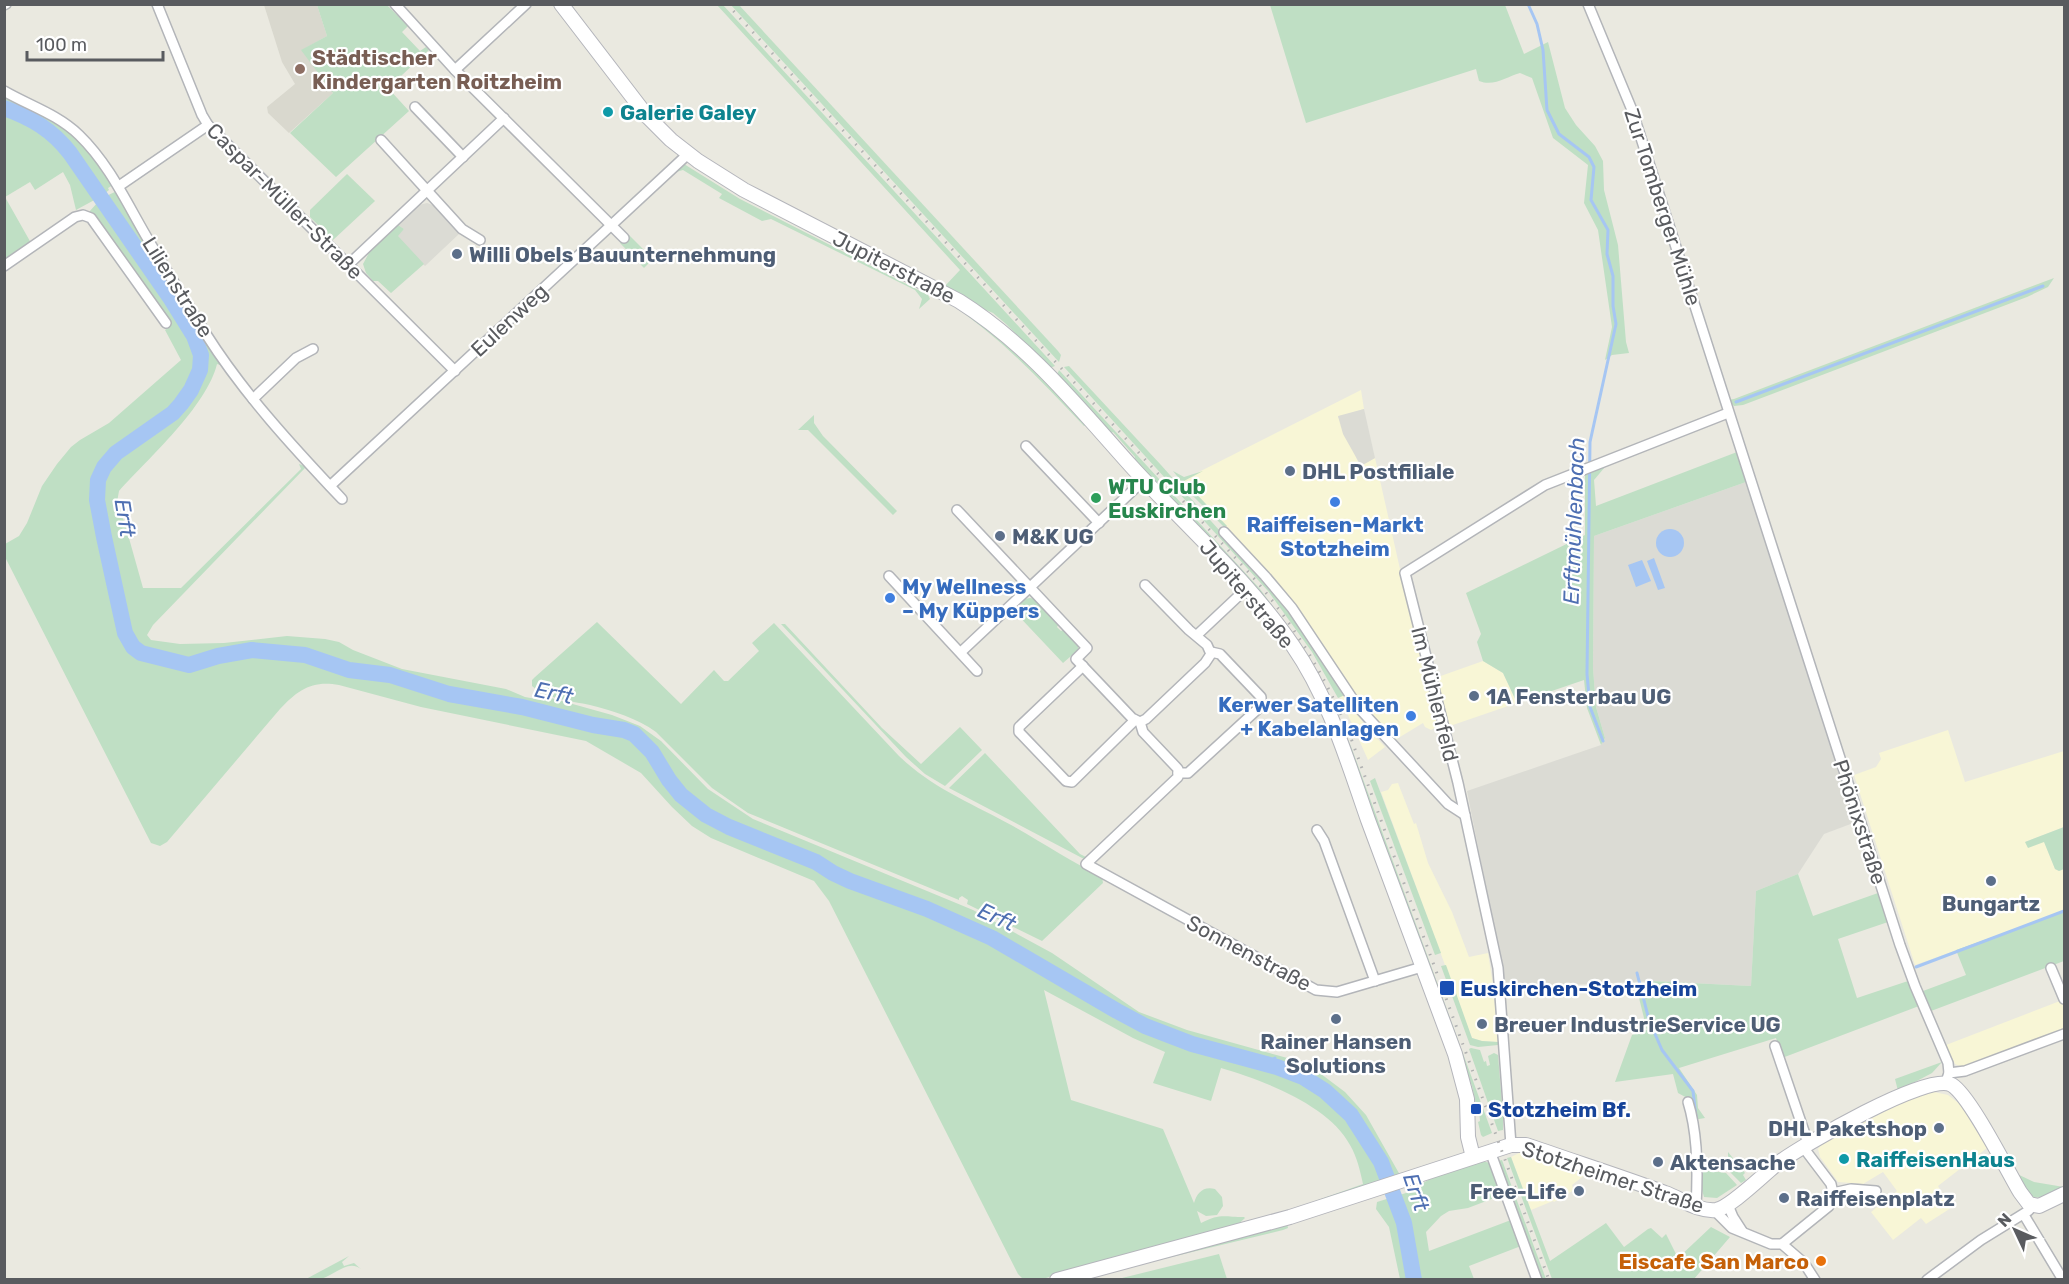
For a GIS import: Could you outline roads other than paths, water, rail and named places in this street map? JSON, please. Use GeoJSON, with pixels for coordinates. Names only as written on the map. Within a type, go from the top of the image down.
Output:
{"type":"FeatureCollection","features":[{"type":"Feature","properties":{"kind":"street","name":"Caspar-Müller-Straße"},"geometry":{"type":"LineString","coordinates":[[157,4],[202,116],[208,124],[455,371]]}},
{"type":"Feature","properties":{"kind":"street"},"geometry":{"type":"LineString","coordinates":[[394,4],[455,70],[624,238]]}},
{"type":"Feature","properties":{"kind":"street"},"geometry":{"type":"LineString","coordinates":[[455,70],[526,4]]}},
{"type":"Feature","properties":{"kind":"street","name":"Jupiterstraße"},"geometry":{"type":"LineString","coordinates":[[561,4],[643,110],[688,154],[744,190],[942,291],[984,316],[1025,350],[1247,588],[1293,646],[1324,702],[1464,1086],[1468,1137],[1473,1157]]}},
{"type":"Feature","properties":{"kind":"street","name":"Zur Tomberger Mühle"},"geometry":{"type":"LineString","coordinates":[[1588,4],[1628,98],[1728,413]]}},
{"type":"Feature","properties":{"kind":"street","name":"Lilienstraße"},"geometry":{"type":"LineString","coordinates":[[4,91],[51,114],[71,128],[95,153],[119,186],[149,242],[233,374],[252,399],[342,499]]}},
{"type":"Feature","properties":{"kind":"street"},"geometry":{"type":"LineString","coordinates":[[415,107],[463,157]]}},
{"type":"Feature","properties":{"kind":"street"},"geometry":{"type":"LineString","coordinates":[[348,265],[504,118]]}},
{"type":"Feature","properties":{"kind":"street"},"geometry":{"type":"LineString","coordinates":[[119,186],[208,124]]}},
{"type":"Feature","properties":{"kind":"street"},"geometry":{"type":"LineString","coordinates":[[381,140],[462,229],[480,240]]}},
{"type":"Feature","properties":{"kind":"street","name":"Eulenweg"},"geometry":{"type":"LineString","coordinates":[[330,486],[688,154]]}},
{"type":"Feature","properties":{"kind":"street"},"geometry":{"type":"LineString","coordinates":[[4,266],[79,215],[91,218],[166,323]]}},
{"type":"Feature","properties":{"kind":"street"},"geometry":{"type":"LineString","coordinates":[[252,399],[296,358],[313,349]]}},
{"type":"Feature","properties":{"kind":"street","name":"Im Mühlenfeld"},"geometry":{"type":"LineString","coordinates":[[1511,1144],[1498,968],[1465,815],[1405,573],[1533,491],[1728,413]]}},
{"type":"Feature","properties":{"kind":"street","name":"Phönixstraße"},"geometry":{"type":"LineString","coordinates":[[1728,413],[1900,945],[1922,1004],[1948,1063],[1948,1078]]}},
{"type":"Feature","properties":{"kind":"street"},"geometry":{"type":"LineString","coordinates":[[1026,446],[1099,523]]}},
{"type":"Feature","properties":{"kind":"street"},"geometry":{"type":"LineString","coordinates":[[961,652],[1144,480]]}},
{"type":"Feature","properties":{"kind":"street"},"geometry":{"type":"LineString","coordinates":[[957,510],[1087,648],[1076,659],[1137,721],[1143,732],[1178,769],[1178,773],[1188,773],[1261,706],[1261,697],[1220,654],[1211,652],[1197,635],[1189,630],[1145,585]]}},
{"type":"Feature","properties":{"kind":"street"},"geometry":{"type":"LineString","coordinates":[[1224,532],[1292,608],[1358,707],[1448,804],[1465,815]]}},
{"type":"Feature","properties":{"kind":"street"},"geometry":{"type":"LineString","coordinates":[[889,576],[977,671]]}},
{"type":"Feature","properties":{"kind":"street"},"geometry":{"type":"LineString","coordinates":[[1197,635],[1247,588]]}},
{"type":"Feature","properties":{"kind":"street"},"geometry":{"type":"LineString","coordinates":[[1083,666],[1019,726],[1019,732],[1066,781],[1072,782],[1137,721],[1146,719],[1205,663],[1211,652]]}},
{"type":"Feature","properties":{"kind":"street","name":"Sonnenstraße"},"geometry":{"type":"LineString","coordinates":[[1178,773],[1178,777],[1086,864],[1316,990],[1337,992],[1422,967]]}},
{"type":"Feature","properties":{"kind":"street"},"geometry":{"type":"LineString","coordinates":[[1317,830],[1324,841],[1375,981]]}},
{"type":"Feature","properties":{"kind":"street"},"geometry":{"type":"LineString","coordinates":[[2050,968],[2064,999]]}},
{"type":"Feature","properties":{"kind":"street"},"geometry":{"type":"LineString","coordinates":[[1721,1207],[1805,1145],[1914,1089],[2064,1034]]}},
{"type":"Feature","properties":{"kind":"street"},"geometry":{"type":"LineString","coordinates":[[1775,1046],[1805,1145],[1831,1184],[1833,1193],[1829,1206],[1782,1244]]}},
{"type":"Feature","properties":{"kind":"street"},"geometry":{"type":"LineString","coordinates":[[1948,1078],[1967,1100],[2020,1192],[2063,1280]]}},
{"type":"Feature","properties":{"kind":"street"},"geometry":{"type":"LineString","coordinates":[[1688,1102],[1695,1139],[1696,1206]]}},
{"type":"Feature","properties":{"kind":"street"},"geometry":{"type":"LineString","coordinates":[[1057,1280],[1290,1217],[1511,1144]]}},
{"type":"Feature","properties":{"kind":"street","name":"Stotzheimer Straße"},"geometry":{"type":"LineString","coordinates":[[1511,1144],[1535,1148],[1672,1195],[1704,1209],[1721,1207]]}},
{"type":"Feature","properties":{"kind":"street"},"geometry":{"type":"LineString","coordinates":[[1490,1151],[1537,1280]]}},
{"type":"Feature","properties":{"kind":"street"},"geometry":{"type":"LineString","coordinates":[[1833,1193],[1851,1189],[1876,1191]]}},
{"type":"Feature","properties":{"kind":"street"},"geometry":{"type":"LineString","coordinates":[[1927,1280],[1981,1240],[2028,1210],[2064,1194]]}},
{"type":"Feature","properties":{"kind":"street","name":"Stotzheimer Straße"},"geometry":{"type":"LineString","coordinates":[[1721,1207],[1732,1228],[1771,1244],[1782,1244],[1804,1263],[1815,1280]]}},
{"type":"Feature","properties":{"kind":"street","name":"Stotzheimer Straße"},"geometry":{"type":"LineString","coordinates":[[1721,1207],[1742,1231]]}},
{"type":"Feature","properties":{"kind":"water"},"geometry":{"type":"Polygon","coordinates":[[[1670,529],[1680,533],[1684,543],[1680,553],[1670,557],[1660,553],[1656,543],[1660,533],[1670,529]]]}},
{"type":"Feature","properties":{"kind":"water"},"geometry":{"type":"Polygon","coordinates":[[[1654,558],[1665,588],[1658,590],[1647,561],[1654,558]]]}},
{"type":"Feature","properties":{"kind":"water"},"geometry":{"type":"Polygon","coordinates":[[[1642,560],[1651,581],[1636,587],[1628,565],[1642,560]]]}},
{"type":"Feature","properties":{"kind":"waterway","name":"Erftmühlenbach"},"geometry":{"type":"LineString","coordinates":[[1528,4],[1537,24],[1543,50],[1547,110],[1559,134],[1589,157],[1594,167],[1591,200],[1608,230],[1607,254],[1613,276],[1613,306],[1616,324],[1590,442],[1587,674],[1590,707],[1603,741]]}},
{"type":"Feature","properties":{"kind":"waterway","name":"Erft"},"geometry":{"type":"LineString","coordinates":[[4,108],[41,126],[70,153],[171,299],[194,336],[201,355],[200,370],[191,390],[181,404],[173,413],[116,453],[104,467],[98,480],[97,500],[104,537],[125,633],[133,647],[141,653],[189,665],[218,656],[252,650],[305,655],[349,670],[390,675],[449,694],[522,707],[634,734],[652,752],[681,795],[706,815],[729,827],[816,862],[850,881],[927,909],[992,938],[1145,1026],[1192,1044],[1277,1067],[1303,1077],[1325,1091],[1351,1115],[1381,1162],[1404,1223],[1414,1280]]}},
{"type":"Feature","properties":{"kind":"waterway"},"geometry":{"type":"LineString","coordinates":[[1736,402],[2043,286]]}},
{"type":"Feature","properties":{"kind":"waterway"},"geometry":{"type":"LineString","coordinates":[[1916,967],[2064,911]]}},
{"type":"Feature","properties":{"kind":"waterway","name":"Erftmühlenbach"},"geometry":{"type":"LineString","coordinates":[[1637,973],[1649,1020],[1662,1050],[1693,1091],[1696,1117]]}},
{"type":"Feature","properties":{"kind":"waterway"},"geometry":{"type":"LineString","coordinates":[[1266,1064],[1275,1058]]}},
{"type":"Feature","properties":{"kind":"railway"},"geometry":{"type":"LineString","coordinates":[[727,4],[1251,575],[1296,633],[1332,696],[1352,741],[1549,1280]]}},
{"type":"Feature","properties":{"kind":"place","name":"Städtischer Kindergarten Roitzheim"},"geometry":{"type":"Point","coordinates":[300,69]}},
{"type":"Feature","properties":{"kind":"place","name":"Galerie Galey"},"geometry":{"type":"Point","coordinates":[608,112]}},
{"type":"Feature","properties":{"kind":"place","name":"Willi Obels Bauunternehmung"},"geometry":{"type":"Point","coordinates":[457,254]}},
{"type":"Feature","properties":{"kind":"place","name":"DHL Postfiliale"},"geometry":{"type":"Point","coordinates":[1290,471]}},
{"type":"Feature","properties":{"kind":"place","name":"WTU Club Euskirchen"},"geometry":{"type":"Point","coordinates":[1096,498]}},
{"type":"Feature","properties":{"kind":"place","name":"Raiffeisen-Markt Stotzheim"},"geometry":{"type":"Point","coordinates":[1335,502]}},
{"type":"Feature","properties":{"kind":"place","name":"M&K UG"},"geometry":{"type":"Point","coordinates":[1000,536]}},
{"type":"Feature","properties":{"kind":"place","name":"My Wellness – My Küppers"},"geometry":{"type":"Point","coordinates":[890,598]}},
{"type":"Feature","properties":{"kind":"place","name":"1A Fensterbau UG"},"geometry":{"type":"Point","coordinates":[1474,696]}},
{"type":"Feature","properties":{"kind":"place","name":"Kerwer Satelliten + Kabelanlagen"},"geometry":{"type":"Point","coordinates":[1411,716]}},
{"type":"Feature","properties":{"kind":"place","name":"Bungartz"},"geometry":{"type":"Point","coordinates":[1991,881]}},
{"type":"Feature","properties":{"kind":"place","name":"Euskirchen-Stotzheim"},"geometry":{"type":"Point","coordinates":[1447,988]}},
{"type":"Feature","properties":{"kind":"place","name":"Rainer Hansen Solutions"},"geometry":{"type":"Point","coordinates":[1336,1019]}},
{"type":"Feature","properties":{"kind":"place","name":"Breuer IndustrieService UG"},"geometry":{"type":"Point","coordinates":[1482,1024]}},
{"type":"Feature","properties":{"kind":"place","name":"Stotzheim Bf."},"geometry":{"type":"Point","coordinates":[1476,1109]}},
{"type":"Feature","properties":{"kind":"place","name":"DHL Paketshop"},"geometry":{"type":"Point","coordinates":[1939,1128]}},
{"type":"Feature","properties":{"kind":"place","name":"RaiffeisenHaus"},"geometry":{"type":"Point","coordinates":[1844,1159]}},
{"type":"Feature","properties":{"kind":"place","name":"Aktensache"},"geometry":{"type":"Point","coordinates":[1658,1162]}},
{"type":"Feature","properties":{"kind":"place","name":"Free-Life"},"geometry":{"type":"Point","coordinates":[1579,1191]}},
{"type":"Feature","properties":{"kind":"place","name":"Raiffeisenplatz"},"geometry":{"type":"Point","coordinates":[1784,1198]}},
{"type":"Feature","properties":{"kind":"place","name":"Eiscafe San Marco"},"geometry":{"type":"Point","coordinates":[1821,1261]}}]}
